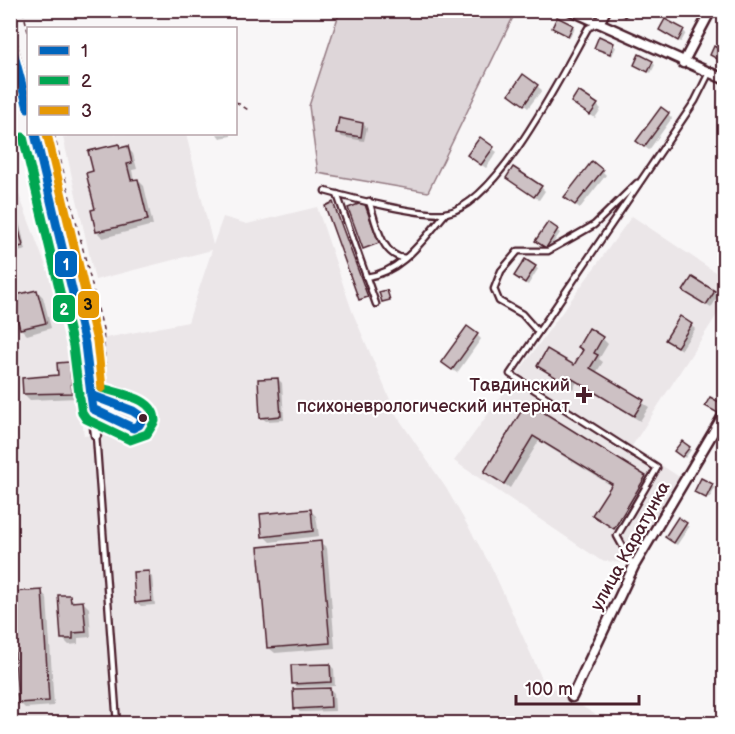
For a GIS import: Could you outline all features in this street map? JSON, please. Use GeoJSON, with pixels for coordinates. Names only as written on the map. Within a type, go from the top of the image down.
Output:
{"type":"FeatureCollection","features":[{"type":"Feature","properties":{"kind":"street"},"geometry":{"type":"LineString","coordinates":[[570,10],[683,63],[724,79]]}},
{"type":"Feature","properties":{"kind":"street"},"geometry":{"type":"LineString","coordinates":[[599,24],[606,10]]}},
{"type":"Feature","properties":{"kind":"street"},"geometry":{"type":"LineString","coordinates":[[683,63],[711,10]]}},
{"type":"Feature","properties":{"kind":"street"},"geometry":{"type":"LineString","coordinates":[[10,38],[27,104]]}},
{"type":"Feature","properties":{"kind":"street"},"geometry":{"type":"LineString","coordinates":[[35,135],[86,345],[96,435]]}},
{"type":"Feature","properties":{"kind":"street","name":"улица Каратунка"},"geometry":{"type":"LineString","coordinates":[[572,697],[634,566],[724,414]]}},
{"type":"Feature","properties":{"kind":"lane"},"geometry":{"type":"LineString","coordinates":[[325,191],[428,213],[446,213],[465,206],[483,192],[534,124],[588,28],[599,24]]}},
{"type":"Feature","properties":{"kind":"lane"},"geometry":{"type":"LineString","coordinates":[[634,566],[617,536],[657,468],[510,374],[695,101],[709,73]]}},
{"type":"Feature","properties":{"kind":"lane"},"geometry":{"type":"LineString","coordinates":[[538,332],[522,314],[499,301],[494,289],[501,271],[518,251],[548,251],[594,225],[615,202],[642,179]]}},
{"type":"Feature","properties":{"kind":"lane"},"geometry":{"type":"LineString","coordinates":[[337,194],[376,304]]}},
{"type":"Feature","properties":{"kind":"lane"},"geometry":{"type":"LineString","coordinates":[[369,201],[384,243],[390,252],[406,258]]}},
{"type":"Feature","properties":{"kind":"lane"},"geometry":{"type":"LineString","coordinates":[[366,278],[388,272],[406,258],[446,213]]}},
{"type":"Feature","properties":{"kind":"lane"},"geometry":{"type":"LineString","coordinates":[[91,395],[109,404],[134,410],[143,418],[140,424],[133,428],[93,409]]}},
{"type":"Feature","properties":{"kind":"lane"},"geometry":{"type":"LineString","coordinates":[[96,435],[117,723]]}},
{"type":"Feature","properties":{"kind":"path"},"geometry":{"type":"LineString","coordinates":[[23,10],[27,28]]}},
{"type":"Feature","properties":{"kind":"path"},"geometry":{"type":"LineString","coordinates":[[10,101],[72,346]]}},
{"type":"Feature","properties":{"kind":"path"},"geometry":{"type":"LineString","coordinates":[[237,103],[250,111]]}},
{"type":"Feature","properties":{"kind":"path"},"geometry":{"type":"LineString","coordinates":[[54,135],[104,328],[109,404]]}},
{"type":"Feature","properties":{"kind":"shaded area"},"geometry":{"type":"Polygon","coordinates":[[[340,11],[516,11],[428,192],[318,173],[309,106],[340,11]]]}},
{"type":"Feature","properties":{"kind":"shaded area"},"geometry":{"type":"Polygon","coordinates":[[[74,135],[186,135],[213,245],[223,217],[247,224],[317,207],[352,311],[397,416],[446,488],[492,568],[543,681],[608,723],[11,723],[10,171],[74,341],[84,436],[104,433],[95,340],[188,322],[212,250],[95,280],[63,137],[74,135]]]}},
{"type":"Feature","properties":{"kind":"shaded area","name":"Тавдинский психоневрологический интернат"},"geometry":{"type":"Polygon","coordinates":[[[632,216],[724,278],[724,304],[632,446],[681,478],[628,558],[621,563],[600,560],[454,461],[632,216]]]}},
{"type":"Feature","properties":{"kind":"building"},"geometry":{"type":"Polygon","coordinates":[[[616,10],[628,10],[625,17],[616,10]]]}},
{"type":"Feature","properties":{"kind":"building"},"geometry":{"type":"Polygon","coordinates":[[[557,17],[573,25],[568,36],[552,28],[557,17]]]}},
{"type":"Feature","properties":{"kind":"building"},"geometry":{"type":"Polygon","coordinates":[[[665,19],[684,29],[678,41],[659,30],[665,19]]]}},
{"type":"Feature","properties":{"kind":"building"},"geometry":{"type":"Polygon","coordinates":[[[599,36],[614,43],[610,54],[594,48],[599,36]]]}},
{"type":"Feature","properties":{"kind":"building"},"geometry":{"type":"Polygon","coordinates":[[[714,46],[724,52],[723,62],[710,55],[714,46]]]}},
{"type":"Feature","properties":{"kind":"building"},"geometry":{"type":"Polygon","coordinates":[[[639,54],[653,61],[648,72],[634,65],[639,54]]]}},
{"type":"Feature","properties":{"kind":"building"},"geometry":{"type":"Polygon","coordinates":[[[523,74],[538,85],[524,105],[509,94],[523,74]]]}},
{"type":"Feature","properties":{"kind":"building"},"geometry":{"type":"Polygon","coordinates":[[[578,91],[598,104],[590,115],[571,102],[578,91]]]}},
{"type":"Feature","properties":{"kind":"building"},"geometry":{"type":"Polygon","coordinates":[[[661,107],[669,113],[644,147],[636,141],[661,107]]]}},
{"type":"Feature","properties":{"kind":"building"},"geometry":{"type":"Polygon","coordinates":[[[339,118],[363,123],[361,137],[336,133],[339,118]]]}},
{"type":"Feature","properties":{"kind":"building"},"geometry":{"type":"Polygon","coordinates":[[[480,137],[494,147],[481,165],[467,155],[480,137]]]}},
{"type":"Feature","properties":{"kind":"building"},"geometry":{"type":"Polygon","coordinates":[[[119,144],[120,148],[128,146],[132,163],[127,164],[131,180],[138,179],[148,220],[96,232],[91,210],[95,209],[86,173],[93,171],[88,151],[119,144]]]}},
{"type":"Feature","properties":{"kind":"building"},"geometry":{"type":"Polygon","coordinates":[[[592,161],[603,170],[575,205],[564,197],[592,161]]]}},
{"type":"Feature","properties":{"kind":"building"},"geometry":{"type":"Polygon","coordinates":[[[513,167],[542,186],[534,197],[506,178],[513,167]]]}},
{"type":"Feature","properties":{"kind":"building"},"geometry":{"type":"Polygon","coordinates":[[[333,202],[368,297],[359,300],[325,206],[333,202]]]}},
{"type":"Feature","properties":{"kind":"building"},"geometry":{"type":"Polygon","coordinates":[[[364,202],[379,243],[363,249],[348,208],[364,202]]]}},
{"type":"Feature","properties":{"kind":"building"},"geometry":{"type":"Polygon","coordinates":[[[14,211],[23,246],[10,249],[10,212],[14,211]]]}},
{"type":"Feature","properties":{"kind":"building"},"geometry":{"type":"Polygon","coordinates":[[[548,222],[558,229],[546,248],[535,241],[548,222]]]}},
{"type":"Feature","properties":{"kind":"building"},"geometry":{"type":"Polygon","coordinates":[[[525,259],[536,266],[525,283],[514,276],[525,259]]]}},
{"type":"Feature","properties":{"kind":"building"},"geometry":{"type":"Polygon","coordinates":[[[692,277],[715,291],[706,305],[683,291],[692,277]]]}},
{"type":"Feature","properties":{"kind":"building"},"geometry":{"type":"Polygon","coordinates":[[[37,290],[46,323],[20,329],[11,296],[37,290]]]}},
{"type":"Feature","properties":{"kind":"building"},"geometry":{"type":"Polygon","coordinates":[[[387,290],[390,300],[382,302],[379,292],[387,290]]]}},
{"type":"Feature","properties":{"kind":"building"},"geometry":{"type":"Polygon","coordinates":[[[680,316],[692,324],[677,347],[665,340],[680,316]]]}},
{"type":"Feature","properties":{"kind":"building"},"geometry":{"type":"Polygon","coordinates":[[[467,326],[478,334],[452,370],[441,362],[467,326]]]}},
{"type":"Feature","properties":{"kind":"building"},"geometry":{"type":"Polygon","coordinates":[[[589,328],[603,337],[594,353],[598,355],[590,368],[644,400],[634,416],[571,378],[567,384],[537,366],[547,349],[574,365],[583,350],[578,347],[589,328]]]}},
{"type":"Feature","properties":{"kind":"building"},"geometry":{"type":"Polygon","coordinates":[[[69,362],[72,393],[23,394],[22,378],[58,375],[57,363],[69,362]]]}},
{"type":"Feature","properties":{"kind":"building"},"geometry":{"type":"Polygon","coordinates":[[[724,374],[724,386],[719,383],[724,374]]]}},
{"type":"Feature","properties":{"kind":"building"},"geometry":{"type":"Polygon","coordinates":[[[278,378],[281,416],[260,418],[258,379],[278,378]]]}},
{"type":"Feature","properties":{"kind":"building"},"geometry":{"type":"Polygon","coordinates":[[[710,397],[723,404],[718,413],[705,406],[710,397]]]}},
{"type":"Feature","properties":{"kind":"building"},"geometry":{"type":"Polygon","coordinates":[[[527,402],[646,476],[614,529],[592,515],[612,484],[533,436],[504,484],[484,472],[527,402]]]}},
{"type":"Feature","properties":{"kind":"building"},"geometry":{"type":"Polygon","coordinates":[[[682,441],[690,447],[682,457],[674,451],[682,441]]]}},
{"type":"Feature","properties":{"kind":"building"},"geometry":{"type":"Polygon","coordinates":[[[701,478],[713,484],[706,498],[694,492],[701,478]]]}},
{"type":"Feature","properties":{"kind":"building"},"geometry":{"type":"Polygon","coordinates":[[[311,509],[313,531],[262,537],[260,514],[311,509]]]}},
{"type":"Feature","properties":{"kind":"building"},"geometry":{"type":"Polygon","coordinates":[[[678,517],[687,523],[674,543],[665,537],[678,517]]]}},
{"type":"Feature","properties":{"kind":"building"},"geometry":{"type":"Polygon","coordinates":[[[321,541],[330,643],[267,648],[258,547],[321,541]]]}},
{"type":"Feature","properties":{"kind":"building"},"geometry":{"type":"Polygon","coordinates":[[[149,571],[151,601],[135,603],[133,572],[149,571]]]}},
{"type":"Feature","properties":{"kind":"building"},"geometry":{"type":"Polygon","coordinates":[[[42,590],[49,701],[18,703],[11,592],[42,590]]]}},
{"type":"Feature","properties":{"kind":"building"},"geometry":{"type":"Polygon","coordinates":[[[58,595],[70,595],[71,602],[83,601],[86,632],[73,633],[73,639],[61,639],[58,595]]]}},
{"type":"Feature","properties":{"kind":"building"},"geometry":{"type":"Polygon","coordinates":[[[330,664],[331,682],[292,684],[291,665],[330,664]]]}},
{"type":"Feature","properties":{"kind":"building"},"geometry":{"type":"Polygon","coordinates":[[[330,688],[331,707],[294,709],[293,689],[330,688]]]}},
{"type":"Feature","properties":{"kind":"transit line","name":"1"},"geometry":{"type":"LineString","coordinates":[[10,40],[27,104]]}},
{"type":"Feature","properties":{"kind":"transit line","name":"1"},"geometry":{"type":"LineString","coordinates":[[35,135],[85,344],[91,395]]}},
{"type":"Feature","properties":{"kind":"transit line","name":"3"},"geometry":{"type":"LineString","coordinates":[[47,135],[97,341],[102,388]]}},
{"type":"Feature","properties":{"kind":"transit line","name":"2"},"geometry":{"type":"LineString","coordinates":[[23,137],[73,346],[79,394]]}},
{"type":"Feature","properties":{"kind":"transit line","name":"2"},"geometry":{"type":"LineString","coordinates":[[80,399],[82,413],[86,419],[130,440],[147,434],[155,421],[149,407],[135,398],[102,388]]}},
{"type":"Feature","properties":{"kind":"transit line","name":"1"},"geometry":{"type":"LineString","coordinates":[[91,395],[133,411],[143,418],[139,425],[133,428],[93,409],[91,395]]}},
{"type":"Feature","properties":{"kind":"place","name":"Тавдинский психоневрологический интернат"},"geometry":{"type":"Point","coordinates":[584,395]}}]}
